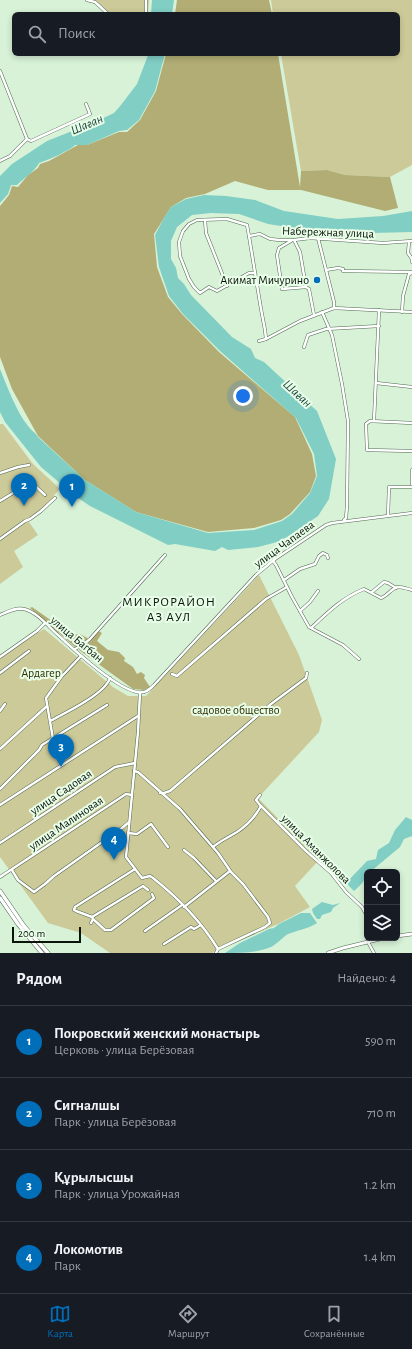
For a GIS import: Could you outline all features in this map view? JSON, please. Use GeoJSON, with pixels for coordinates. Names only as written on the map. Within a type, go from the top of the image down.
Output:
{"type":"FeatureCollection","features":[{"type":"Feature","properties":{"kind":"highway"},"geometry":{"type":"LineString","coordinates":[[0,891],[24,926],[48,953]]}},
{"type":"Feature","properties":{"kind":"highway"},"geometry":{"type":"LineString","coordinates":[[0,898],[18,924],[42,953]]}},
{"type":"Feature","properties":{"kind":"main road"},"geometry":{"type":"LineString","coordinates":[[400,936],[412,934]]}},
{"type":"Feature","properties":{"kind":"main road"},"geometry":{"type":"LineString","coordinates":[[328,953],[372,941]]}},
{"type":"Feature","properties":{"kind":"street"},"geometry":{"type":"LineString","coordinates":[[87,0],[95,2],[106,12]]}},
{"type":"Feature","properties":{"kind":"street"},"geometry":{"type":"LineString","coordinates":[[146,0],[146,12]]}},
{"type":"Feature","properties":{"kind":"street"},"geometry":{"type":"LineString","coordinates":[[0,71],[27,139]]}},
{"type":"Feature","properties":{"kind":"street"},"geometry":{"type":"LineString","coordinates":[[27,139],[31,141],[90,114],[86,104]]}},
{"type":"Feature","properties":{"kind":"street"},"geometry":{"type":"LineString","coordinates":[[0,161],[10,156],[27,139]]}},
{"type":"Feature","properties":{"kind":"street"},"geometry":{"type":"LineString","coordinates":[[255,273],[249,273],[217,291],[209,287],[200,293],[189,279],[182,263],[179,250],[180,236],[189,224],[197,220],[227,219],[247,226],[249,236],[266,339]]}},
{"type":"Feature","properties":{"kind":"street"},"geometry":{"type":"LineString","coordinates":[[205,220],[206,233],[227,286]]}},
{"type":"Feature","properties":{"kind":"street","name":"Набережная улица"},"geometry":{"type":"LineString","coordinates":[[249,236],[260,234],[270,239],[293,240],[318,238],[382,243],[410,242]]}},
{"type":"Feature","properties":{"kind":"street"},"geometry":{"type":"LineString","coordinates":[[318,238],[334,302],[334,308]]}},
{"type":"Feature","properties":{"kind":"street"},"geometry":{"type":"LineString","coordinates":[[306,288],[282,289],[277,255],[279,248],[293,240],[300,252],[306,288],[308,289],[314,315]]}},
{"type":"Feature","properties":{"kind":"street"},"geometry":{"type":"LineString","coordinates":[[410,242],[408,253],[412,259],[412,262]]}},
{"type":"Feature","properties":{"kind":"street"},"geometry":{"type":"LineString","coordinates":[[326,270],[338,268],[343,269],[344,271],[412,272]]}},
{"type":"Feature","properties":{"kind":"street"},"geometry":{"type":"LineString","coordinates":[[402,312],[404,289],[409,274],[412,272]]}},
{"type":"Feature","properties":{"kind":"street"},"geometry":{"type":"LineString","coordinates":[[259,341],[314,315],[334,308],[412,312]]}},
{"type":"Feature","properties":{"kind":"street"},"geometry":{"type":"LineString","coordinates":[[374,421],[379,310]]}},
{"type":"Feature","properties":{"kind":"street"},"geometry":{"type":"LineString","coordinates":[[322,312],[332,335],[348,422],[347,506],[346,518],[344,521]]}},
{"type":"Feature","properties":{"kind":"street"},"geometry":{"type":"LineString","coordinates":[[304,347],[308,335],[326,330],[379,326]]}},
{"type":"Feature","properties":{"kind":"street"},"geometry":{"type":"LineString","coordinates":[[376,383],[412,386]]}},
{"type":"Feature","properties":{"kind":"street"},"geometry":{"type":"LineString","coordinates":[[412,422],[370,421],[366,424],[367,450],[412,450]]}},
{"type":"Feature","properties":{"kind":"street"},"geometry":{"type":"LineString","coordinates":[[0,472],[29,465]]}},
{"type":"Feature","properties":{"kind":"street"},"geometry":{"type":"LineString","coordinates":[[412,470],[412,484]]}},
{"type":"Feature","properties":{"kind":"street"},"geometry":{"type":"LineString","coordinates":[[0,501],[31,482],[45,495]]}},
{"type":"Feature","properties":{"kind":"street"},"geometry":{"type":"LineString","coordinates":[[388,516],[389,487],[412,488]]}},
{"type":"Feature","properties":{"kind":"street"},"geometry":{"type":"LineString","coordinates":[[0,539],[25,521],[30,520],[55,498]]}},
{"type":"Feature","properties":{"kind":"street","name":"улица Чапаева"},"geometry":{"type":"LineString","coordinates":[[140,693],[144,693],[150,689],[256,575],[273,561],[326,525],[344,521],[412,513]]}},
{"type":"Feature","properties":{"kind":"street"},"geometry":{"type":"LineString","coordinates":[[284,580],[300,570],[315,564],[318,556],[323,553],[327,555],[328,558]]}},
{"type":"Feature","properties":{"kind":"street"},"geometry":{"type":"LineString","coordinates":[[74,649],[78,648],[90,639],[165,555]]}},
{"type":"Feature","properties":{"kind":"street"},"geometry":{"type":"LineString","coordinates":[[273,561],[311,628],[343,645],[359,658]]}},
{"type":"Feature","properties":{"kind":"street"},"geometry":{"type":"LineString","coordinates":[[372,592],[384,582],[396,588]]}},
{"type":"Feature","properties":{"kind":"street"},"geometry":{"type":"LineString","coordinates":[[172,674],[177,676],[266,599],[288,587]]}},
{"type":"Feature","properties":{"kind":"street"},"geometry":{"type":"LineString","coordinates":[[311,628],[342,600],[351,594],[364,589],[381,598],[396,588],[400,587],[412,590]]}},
{"type":"Feature","properties":{"kind":"street"},"geometry":{"type":"LineString","coordinates":[[300,611],[310,602],[318,591]]}},
{"type":"Feature","properties":{"kind":"street","name":"улица Багбан"},"geometry":{"type":"LineString","coordinates":[[0,615],[17,609],[31,612],[110,678],[126,689],[140,693]]}},
{"type":"Feature","properties":{"kind":"street"},"geometry":{"type":"LineString","coordinates":[[0,657],[41,628],[45,623]]}},
{"type":"Feature","properties":{"kind":"street"},"geometry":{"type":"LineString","coordinates":[[0,673],[29,651]]}},
{"type":"Feature","properties":{"kind":"street"},"geometry":{"type":"LineString","coordinates":[[53,739],[47,706],[47,695],[62,676],[82,656]]}},
{"type":"Feature","properties":{"kind":"street"},"geometry":{"type":"LineString","coordinates":[[160,793],[170,791],[271,704],[306,678],[307,673]]}},
{"type":"Feature","properties":{"kind":"street"},"geometry":{"type":"LineString","coordinates":[[50,721],[94,696],[103,688],[110,678]]}},
{"type":"Feature","properties":{"kind":"street"},"geometry":{"type":"LineString","coordinates":[[140,693],[126,857],[142,878],[150,876],[164,887],[201,925],[218,949]]}},
{"type":"Feature","properties":{"kind":"street"},"geometry":{"type":"LineString","coordinates":[[0,711],[5,704]]}},
{"type":"Feature","properties":{"kind":"street"},"geometry":{"type":"LineString","coordinates":[[0,749],[47,706]]}},
{"type":"Feature","properties":{"kind":"street"},"geometry":{"type":"LineString","coordinates":[[0,789],[42,746],[107,706]]}},
{"type":"Feature","properties":{"kind":"street"},"geometry":{"type":"LineString","coordinates":[[0,805],[138,715]]}},
{"type":"Feature","properties":{"kind":"street","name":"улица Садовая"},"geometry":{"type":"LineString","coordinates":[[0,843],[115,767],[134,763]]}},
{"type":"Feature","properties":{"kind":"street"},"geometry":{"type":"LineString","coordinates":[[134,771],[138,772],[160,793],[180,809],[230,871],[261,906],[268,917],[270,923],[265,927],[218,949],[216,953]]}},
{"type":"Feature","properties":{"kind":"street","name":"улица Малиновая"},"geometry":{"type":"LineString","coordinates":[[0,878],[126,794],[132,794]]}},
{"type":"Feature","properties":{"kind":"street"},"geometry":{"type":"LineString","coordinates":[[212,847],[221,840],[236,833],[251,821],[261,806],[256,800],[260,795]]}},
{"type":"Feature","properties":{"kind":"street","name":"улица Аманжолова"},"geometry":{"type":"LineString","coordinates":[[261,806],[331,873],[346,892],[364,911]]}},
{"type":"Feature","properties":{"kind":"street"},"geometry":{"type":"LineString","coordinates":[[12,870],[18,880],[34,892],[122,828],[129,821]]}},
{"type":"Feature","properties":{"kind":"street"},"geometry":{"type":"LineString","coordinates":[[128,833],[137,834],[151,824],[168,848]]}},
{"type":"Feature","properties":{"kind":"street"},"geometry":{"type":"LineString","coordinates":[[184,850],[194,858],[216,881]]}},
{"type":"Feature","properties":{"kind":"street"},"geometry":{"type":"LineString","coordinates":[[135,869],[75,907],[74,910],[92,918],[105,930],[111,930],[154,898],[152,894]]}},
{"type":"Feature","properties":{"kind":"street"},"geometry":{"type":"LineString","coordinates":[[145,931],[183,906],[230,871]]}},
{"type":"Feature","properties":{"kind":"street"},"geometry":{"type":"LineString","coordinates":[[91,923],[92,918],[143,886],[148,890]]}},
{"type":"Feature","properties":{"kind":"street"},"geometry":{"type":"LineString","coordinates":[[164,944],[191,927],[194,929],[201,925]]}},
{"type":"Feature","properties":{"kind":"street"},"geometry":{"type":"LineString","coordinates":[[368,942],[374,953]]}},
{"type":"Feature","properties":{"kind":"green space"},"geometry":{"type":"Polygon","coordinates":[[[86,0],[149,0],[148,12],[105,12],[96,4],[86,0]]]}},
{"type":"Feature","properties":{"kind":"green space"},"geometry":{"type":"Polygon","coordinates":[[[271,0],[412,0],[412,165],[390,177],[345,175],[327,170],[301,171],[281,56],[400,56],[400,12],[273,12],[271,0]]]}},
{"type":"Feature","properties":{"kind":"green space"},"geometry":{"type":"Polygon","coordinates":[[[0,424],[3,424],[33,464],[60,489],[54,495],[55,500],[29,522],[38,535],[14,551],[23,567],[0,584],[0,424]]]}},
{"type":"Feature","properties":{"kind":"green space"},"geometry":{"type":"Polygon","coordinates":[[[259,575],[299,655],[322,720],[319,732],[258,798],[319,860],[295,886],[310,907],[278,924],[212,953],[110,953],[81,933],[48,923],[0,857],[0,657],[44,629],[113,687],[128,696],[146,696],[259,575]]]}},
{"type":"Feature","properties":{"kind":"shaded area"},"geometry":{"type":"Polygon","coordinates":[[[177,0],[269,0],[272,12],[175,12],[177,0]]]}},
{"type":"Feature","properties":{"kind":"shaded area"},"geometry":{"type":"Polygon","coordinates":[[[165,56],[278,56],[300,187],[301,171],[327,170],[345,175],[390,177],[398,208],[385,211],[301,190],[268,190],[235,181],[205,194],[186,198],[171,207],[154,234],[157,267],[168,297],[182,314],[219,352],[295,417],[312,454],[316,476],[310,492],[290,514],[281,520],[254,528],[208,532],[136,512],[85,480],[38,436],[12,389],[0,357],[0,206],[9,195],[12,186],[18,187],[28,175],[38,168],[40,164],[49,161],[78,145],[87,145],[119,132],[127,132],[140,120],[156,91],[165,56]]]}},
{"type":"Feature","properties":{"kind":"shaded area"},"geometry":{"type":"Polygon","coordinates":[[[32,607],[52,621],[60,621],[57,626],[70,635],[80,634],[91,640],[98,631],[102,633],[97,641],[108,650],[119,652],[125,658],[124,661],[133,667],[137,674],[141,672],[145,675],[144,678],[150,687],[144,690],[133,689],[79,650],[80,645],[75,647],[30,608],[32,607]]]}},
{"type":"Feature","properties":{"kind":"water"},"geometry":{"type":"Polygon","coordinates":[[[152,0],[174,0],[172,12],[151,12],[152,0]]]}},
{"type":"Feature","properties":{"kind":"water"},"geometry":{"type":"Polygon","coordinates":[[[148,56],[164,56],[155,91],[139,120],[127,130],[119,131],[87,145],[75,145],[52,158],[39,163],[17,185],[11,185],[8,194],[0,203],[0,176],[12,164],[47,141],[114,113],[137,84],[148,56]]]}},
{"type":"Feature","properties":{"kind":"water","name":"Шаған"},"geometry":{"type":"Polygon","coordinates":[[[204,195],[255,200],[284,211],[338,219],[383,216],[412,211],[412,232],[332,234],[268,224],[239,214],[211,213],[192,215],[177,227],[171,241],[171,259],[176,268],[178,278],[191,295],[232,337],[251,349],[255,358],[264,362],[317,411],[336,459],[329,499],[318,516],[277,542],[258,547],[228,550],[222,547],[215,551],[175,544],[168,545],[90,506],[74,495],[41,467],[5,422],[0,412],[0,369],[20,413],[28,426],[38,437],[85,480],[136,512],[208,533],[254,530],[282,521],[292,514],[310,493],[317,476],[314,454],[296,418],[220,351],[183,314],[169,296],[159,267],[155,235],[165,216],[171,207],[186,199],[204,195]]]}},
{"type":"Feature","properties":{"kind":"water"},"geometry":{"type":"Polygon","coordinates":[[[406,817],[412,820],[412,836],[404,839],[400,847],[374,869],[364,869],[364,880],[354,891],[346,883],[367,861],[376,859],[378,850],[389,843],[395,830],[406,817]]]}},
{"type":"Feature","properties":{"kind":"water"},"geometry":{"type":"Polygon","coordinates":[[[322,902],[333,905],[340,903],[333,908],[331,912],[322,915],[320,919],[317,919],[312,909],[322,902]]]}},
{"type":"Feature","properties":{"kind":"water"},"geometry":{"type":"Polygon","coordinates":[[[301,913],[310,913],[317,923],[288,934],[273,946],[266,949],[249,952],[225,953],[240,943],[274,928],[301,913]]]}},
{"type":"Feature","properties":{"kind":"place","name":"Акимат Мичурино"},"geometry":{"type":"Point","coordinates":[317,280]}},
{"type":"Feature","properties":{"kind":"place","name":"Сигналшы"},"geometry":{"type":"Point","coordinates":[24,506]}},
{"type":"Feature","properties":{"kind":"place","name":"Покровский женский монастырь"},"geometry":{"type":"Point","coordinates":[72,507]}},
{"type":"Feature","properties":{"kind":"place","name":"Құрылысшы"},"geometry":{"type":"Point","coordinates":[61,767]}},
{"type":"Feature","properties":{"kind":"place","name":"Локомотив"},"geometry":{"type":"Point","coordinates":[114,860]}},
{"type":"Feature","properties":{"kind":"district","name":"МИКРОРАЙОН АЗ АУЛ"},"geometry":{"type":"Point","coordinates":[169,610]}},
{"type":"Feature","properties":{"kind":"park label","name":"Ардагер"},"geometry":{"type":"Point","coordinates":[41,673]}},
{"type":"Feature","properties":{"kind":"park label","name":"садовое общество"},"geometry":{"type":"Point","coordinates":[236,710]}}]}
